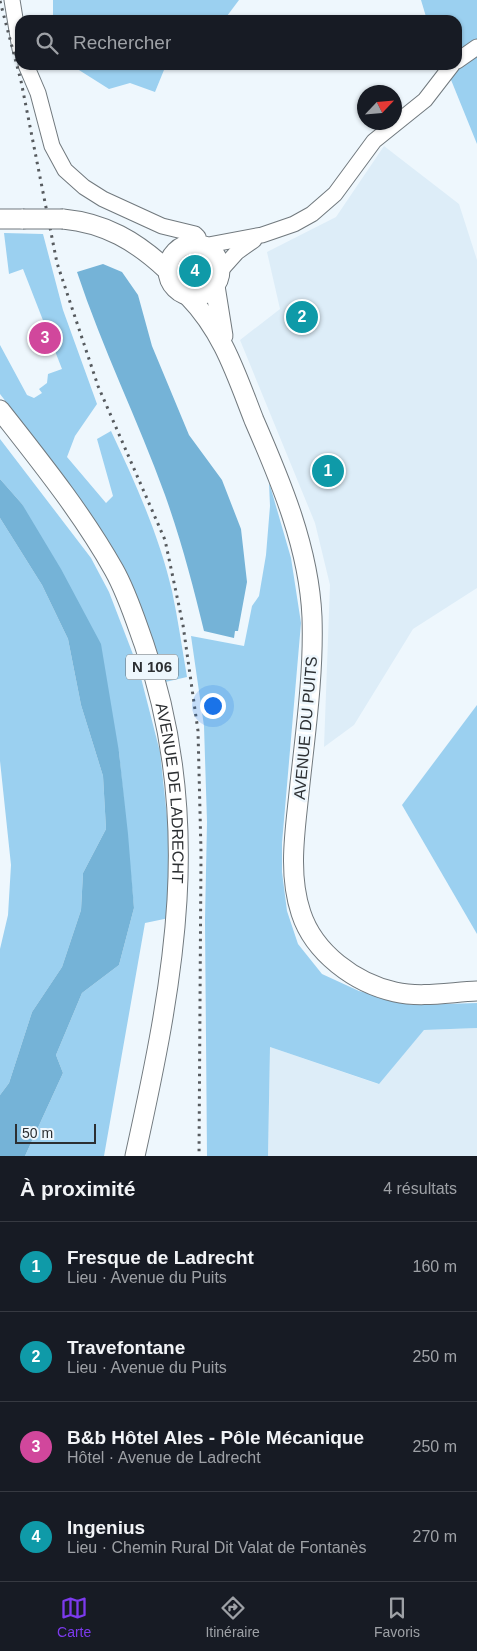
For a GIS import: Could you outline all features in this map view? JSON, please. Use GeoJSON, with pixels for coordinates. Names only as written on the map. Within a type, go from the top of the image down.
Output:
{"type":"FeatureCollection","features":[{"type":"Feature","properties":{"kind":"main road"},"geometry":{"type":"LineString","coordinates":[[0,219],[63,219],[87,222],[164,248],[194,246],[211,251],[217,259],[217,278],[202,295],[188,296],[174,287],[167,270],[121,235]]}},
{"type":"Feature","properties":{"kind":"main road"},"geometry":{"type":"LineString","coordinates":[[167,270],[174,254],[194,246]]}},
{"type":"Feature","properties":{"kind":"main road","name":"AVENUE DU PUITS"},"geometry":{"type":"LineString","coordinates":[[217,278],[225,347]]}},
{"type":"Feature","properties":{"kind":"main road","name":"AVENUE DU PUITS"},"geometry":{"type":"LineString","coordinates":[[188,296],[205,314],[225,347],[290,510],[302,549],[312,616],[310,684],[295,838],[294,882],[301,914],[314,939],[329,956],[352,976],[370,985],[397,993],[477,991]]}},
{"type":"Feature","properties":{"kind":"main road","name":"AVENUE DE LADRECHT"},"geometry":{"type":"LineString","coordinates":[[0,410],[75,508],[115,571],[134,617],[162,702],[178,813],[176,934],[165,1010],[135,1156]]}},
{"type":"Feature","properties":{"kind":"street"},"geometry":{"type":"LineString","coordinates":[[12,0],[15,18]]}},
{"type":"Feature","properties":{"kind":"street"},"geometry":{"type":"LineString","coordinates":[[462,58],[477,47]]}},
{"type":"Feature","properties":{"kind":"street"},"geometry":{"type":"LineString","coordinates":[[28,70],[38,93],[52,146],[65,170],[84,187],[103,199],[156,224],[195,234],[198,237],[194,246]]}},
{"type":"Feature","properties":{"kind":"street"},"geometry":{"type":"LineString","coordinates":[[217,278],[237,252],[262,235],[304,218],[328,200],[374,141],[425,100],[448,70]]}},
{"type":"Feature","properties":{"kind":"street"},"geometry":{"type":"LineString","coordinates":[[194,246],[262,235]]}},
{"type":"Feature","properties":{"kind":"shaded area"},"geometry":{"type":"Polygon","coordinates":[[[53,0],[239,0],[228,15],[53,15],[53,0]]]}},
{"type":"Feature","properties":{"kind":"shaded area"},"geometry":{"type":"Polygon","coordinates":[[[421,0],[477,0],[477,144],[447,70],[462,70],[462,15],[426,15],[421,0]]]}},
{"type":"Feature","properties":{"kind":"shaded area"},"geometry":{"type":"Polygon","coordinates":[[[79,70],[164,70],[155,92],[130,83],[109,89],[79,70]]]}},
{"type":"Feature","properties":{"kind":"shaded area"},"geometry":{"type":"Polygon","coordinates":[[[384,146],[459,204],[477,260],[477,588],[413,629],[354,725],[324,747],[330,585],[315,523],[240,340],[280,309],[267,252],[336,217],[384,146]]]}},
{"type":"Feature","properties":{"kind":"shaded area"},"geometry":{"type":"Polygon","coordinates":[[[4,233],[43,234],[63,310],[97,404],[75,436],[67,457],[106,503],[113,496],[97,439],[111,431],[137,489],[167,570],[187,677],[161,683],[55,466],[0,394],[0,345],[27,395],[34,398],[42,393],[39,389],[47,383],[48,374],[62,369],[23,269],[9,274],[4,233]]]}},
{"type":"Feature","properties":{"kind":"shaded area"},"geometry":{"type":"Polygon","coordinates":[[[103,264],[122,272],[138,295],[152,346],[189,435],[222,480],[241,529],[247,582],[238,631],[235,631],[234,638],[204,631],[165,495],[77,272],[103,264]]]}},
{"type":"Feature","properties":{"kind":"shaded area"},"geometry":{"type":"Polygon","coordinates":[[[0,439],[91,558],[109,592],[139,670],[160,752],[169,835],[169,918],[145,923],[104,1156],[25,1156],[63,1073],[56,1055],[82,993],[119,965],[134,908],[119,752],[22,504],[0,479],[0,439]]]}},
{"type":"Feature","properties":{"kind":"shaded area"},"geometry":{"type":"Polygon","coordinates":[[[0,479],[22,504],[61,569],[101,644],[119,752],[134,908],[119,965],[82,993],[56,1055],[63,1073],[25,1156],[0,1156],[0,1095],[9,1083],[32,1012],[62,967],[81,910],[83,873],[106,829],[103,776],[81,705],[68,639],[42,585],[0,518],[0,479]]]}},
{"type":"Feature","properties":{"kind":"shaded area"},"geometry":{"type":"Polygon","coordinates":[[[269,482],[291,558],[301,623],[282,843],[282,872],[287,911],[298,944],[322,974],[359,991],[412,1005],[477,1003],[477,1028],[424,1030],[379,1084],[270,1047],[268,1156],[207,1156],[205,920],[207,822],[204,726],[191,636],[244,646],[252,606],[259,596],[266,555],[270,506],[269,482]]]}},
{"type":"Feature","properties":{"kind":"shaded area"},"geometry":{"type":"Polygon","coordinates":[[[0,518],[42,585],[68,639],[81,705],[103,776],[106,829],[83,873],[81,910],[62,967],[32,1012],[9,1083],[0,1095],[0,949],[8,915],[11,865],[0,761],[0,518]]]}},
{"type":"Feature","properties":{"kind":"shaded area"},"geometry":{"type":"Polygon","coordinates":[[[477,705],[477,934],[402,805],[477,705]]]}},
{"type":"Feature","properties":{"kind":"shaded area"},"geometry":{"type":"Polygon","coordinates":[[[477,1028],[477,1156],[268,1156],[270,1047],[378,1084],[424,1030],[477,1028]]]}},
{"type":"Feature","properties":{"kind":"railway"},"geometry":{"type":"LineString","coordinates":[[0,1],[15,58]]}},
{"type":"Feature","properties":{"kind":"railway"},"geometry":{"type":"LineString","coordinates":[[18,70],[57,263],[98,386],[165,540],[183,625],[198,731],[201,852],[199,1156]]}},
{"type":"Feature","properties":{"kind":"place","name":"Ingenius"},"geometry":{"type":"Point","coordinates":[195,271]}},
{"type":"Feature","properties":{"kind":"place","name":"Travefontane"},"geometry":{"type":"Point","coordinates":[302,317]}},
{"type":"Feature","properties":{"kind":"place","name":"B&b Hôtel Ales - Pôle Mécanique"},"geometry":{"type":"Point","coordinates":[45,338]}},
{"type":"Feature","properties":{"kind":"place","name":"Fresque de Ladrecht"},"geometry":{"type":"Point","coordinates":[328,471]}}]}
